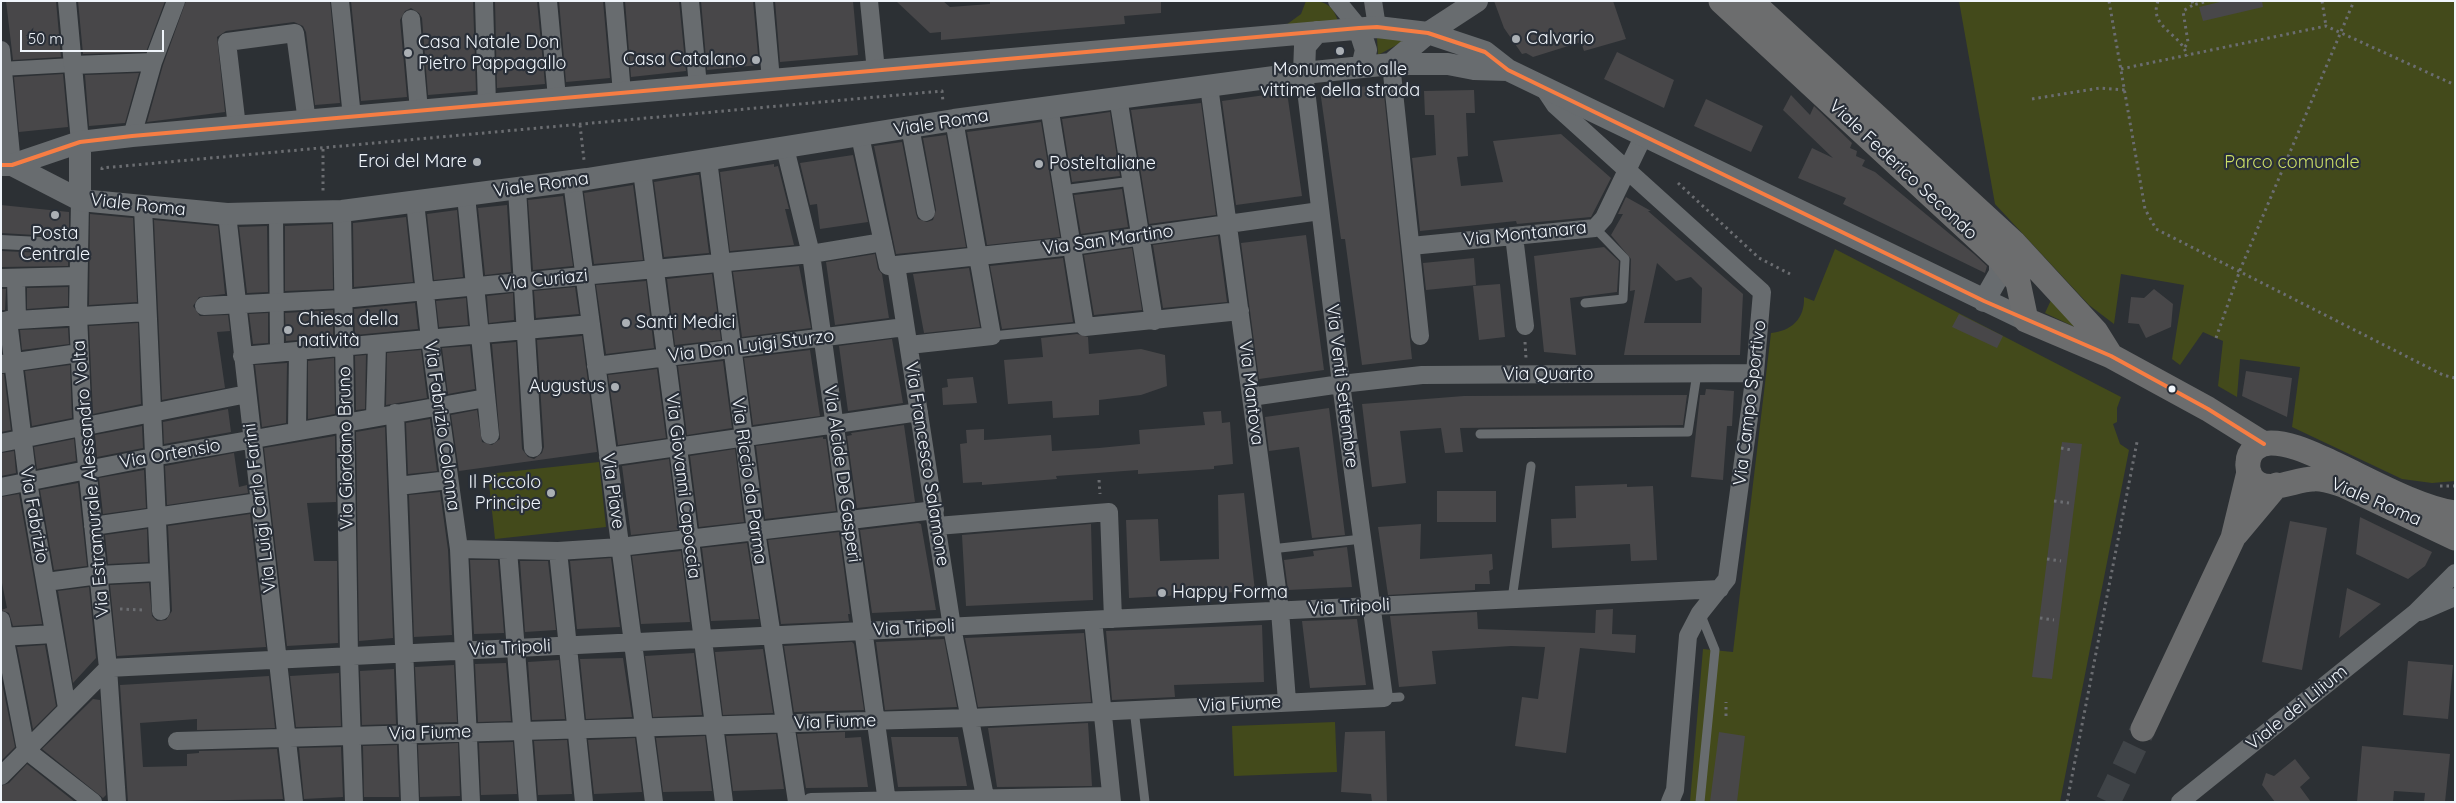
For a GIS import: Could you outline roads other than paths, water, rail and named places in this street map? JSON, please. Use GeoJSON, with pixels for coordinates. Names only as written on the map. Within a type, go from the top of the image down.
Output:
{"type":"FeatureCollection","features":[{"type":"Feature","properties":{"kind":"main road","name":"Viale Federico Secondo"},"geometry":{"type":"LineString","coordinates":[[1720,1],[2000,259],[2018,282],[2026,320]]}},
{"type":"Feature","properties":{"kind":"main road","name":"Viale Federico Secondo"},"geometry":{"type":"LineString","coordinates":[[1751,1],[2014,243],[2096,332],[2111,356]]}},
{"type":"Feature","properties":{"kind":"main road"},"geometry":{"type":"LineString","coordinates":[[2026,320],[2040,303],[2044,277]]}},
{"type":"Feature","properties":{"kind":"main road","name":"Viale Roma"},"geometry":{"type":"LineString","coordinates":[[2026,320],[2111,356],[2208,409],[2264,444],[2278,444],[2299,449],[2433,508],[2453,528]]}},
{"type":"Feature","properties":{"kind":"main road","name":"Viale Roma"},"geometry":{"type":"LineString","coordinates":[[2208,409],[2257,483],[2278,485],[2311,479],[2326,480],[2453,528]]}},
{"type":"Feature","properties":{"kind":"main road"},"geometry":{"type":"LineString","coordinates":[[2143,729],[2233,538],[2252,452],[2264,444]]}},
{"type":"Feature","properties":{"kind":"main road"},"geometry":{"type":"LineString","coordinates":[[2233,538],[2278,485]]}},
{"type":"Feature","properties":{"kind":"street"},"geometry":{"type":"LineString","coordinates":[[7,165],[80,142],[66,1]]}},
{"type":"Feature","properties":{"kind":"street"},"geometry":{"type":"LineString","coordinates":[[132,136],[153,62],[176,1]]}},
{"type":"Feature","properties":{"kind":"street"},"geometry":{"type":"LineString","coordinates":[[340,1],[352,117]]}},
{"type":"Feature","properties":{"kind":"street"},"geometry":{"type":"LineString","coordinates":[[484,1],[487,105]]}},
{"type":"Feature","properties":{"kind":"street"},"geometry":{"type":"LineString","coordinates":[[548,1],[557,98]]}},
{"type":"Feature","properties":{"kind":"street"},"geometry":{"type":"LineString","coordinates":[[614,1],[622,93]]}},
{"type":"Feature","properties":{"kind":"street"},"geometry":{"type":"LineString","coordinates":[[690,1],[698,86]]}},
{"type":"Feature","properties":{"kind":"street"},"geometry":{"type":"LineString","coordinates":[[764,1],[771,80]]}},
{"type":"Feature","properties":{"kind":"street"},"geometry":{"type":"LineString","coordinates":[[869,1],[876,71]]}},
{"type":"Feature","properties":{"kind":"street"},"geometry":{"type":"LineString","coordinates":[[1337,1],[1368,27]]}},
{"type":"Feature","properties":{"kind":"street"},"geometry":{"type":"LineString","coordinates":[[1362,67],[1373,1]]}},
{"type":"Feature","properties":{"kind":"street"},"geometry":{"type":"LineString","coordinates":[[1420,336],[1391,64],[1428,33],[1477,1]]}},
{"type":"Feature","properties":{"kind":"street"},"geometry":{"type":"LineString","coordinates":[[411,19],[419,111]]}},
{"type":"Feature","properties":{"kind":"street","name":"Viale Roma"},"geometry":{"type":"LineString","coordinates":[[1508,70],[1474,69],[1448,64],[1391,64],[1304,73],[1049,106],[950,113],[910,127],[860,136],[642,171],[578,174],[518,189],[415,202],[333,205],[276,213],[228,214],[80,200],[80,142],[1368,27],[1428,33],[1485,52],[1508,70],[2026,320]]}},
{"type":"Feature","properties":{"kind":"street"},"geometry":{"type":"LineString","coordinates":[[1304,73],[1305,46],[1316,32]]}},
{"type":"Feature","properties":{"kind":"street"},"geometry":{"type":"LineString","coordinates":[[237,127],[227,42],[295,33],[307,122]]}},
{"type":"Feature","properties":{"kind":"street"},"geometry":{"type":"LineString","coordinates":[[1,50],[7,165]]}},
{"type":"Feature","properties":{"kind":"street"},"geometry":{"type":"LineString","coordinates":[[2,69],[153,62]]}},
{"type":"Feature","properties":{"kind":"street","name":"Via Venti Settembre"},"geometry":{"type":"LineString","coordinates":[[1304,73],[1341,384],[1362,539],[1372,606],[1392,697]]}},
{"type":"Feature","properties":{"kind":"street","name":"Via Mantova"},"geometry":{"type":"LineString","coordinates":[[1210,86],[1280,611],[1287,701]]}},
{"type":"Feature","properties":{"kind":"street","name":"Via Campo Sportivo"},"geometry":{"type":"LineString","coordinates":[[1542,86],[1555,105],[1762,292],[1755,373],[1727,579],[1700,612],[1688,636],[1675,790],[1670,802]]}},
{"type":"Feature","properties":{"kind":"street"},"geometry":{"type":"LineString","coordinates":[[1118,97],[1154,320]]}},
{"type":"Feature","properties":{"kind":"street"},"geometry":{"type":"LineString","coordinates":[[1049,106],[1086,327],[1240,312]]}},
{"type":"Feature","properties":{"kind":"street"},"geometry":{"type":"LineString","coordinates":[[909,345],[992,336],[979,256],[950,113]]}},
{"type":"Feature","properties":{"kind":"street"},"geometry":{"type":"LineString","coordinates":[[910,127],[926,212]]}},
{"type":"Feature","properties":{"kind":"street","name":"Via Montanara"},"geometry":{"type":"LineString","coordinates":[[1411,246],[1595,228],[1604,218],[1644,135]]}},
{"type":"Feature","properties":{"kind":"street","name":"Via Francesco Salamone"},"geometry":{"type":"LineString","coordinates":[[860,136],[888,266],[896,265],[952,626],[985,800]]}},
{"type":"Feature","properties":{"kind":"street","name":"Via Alcide De Gasperi"},"geometry":{"type":"LineString","coordinates":[[785,148],[811,254],[824,337],[865,631],[886,801]]}},
{"type":"Feature","properties":{"kind":"street","name":"Via Riccio da Parma"},"geometry":{"type":"LineString","coordinates":[[708,160],[756,531],[798,802]]}},
{"type":"Feature","properties":{"kind":"street"},"geometry":{"type":"LineString","coordinates":[[7,165],[80,200]]}},
{"type":"Feature","properties":{"kind":"street","name":"Via Giovanni Capoccia"},"geometry":{"type":"LineString","coordinates":[[642,171],[724,802]]}},
{"type":"Feature","properties":{"kind":"street","name":"Via Piave"},"geometry":{"type":"LineString","coordinates":[[578,174],[584,276],[654,802]]}},
{"type":"Feature","properties":{"kind":"street"},"geometry":{"type":"LineString","coordinates":[[518,189],[533,448]]}},
{"type":"Feature","properties":{"kind":"street"},"geometry":{"type":"LineString","coordinates":[[466,196],[490,435]]}},
{"type":"Feature","properties":{"kind":"street","name":"Via Estramurale Alessandro Volta"},"geometry":{"type":"LineString","coordinates":[[80,200],[78,315],[83,427],[108,668],[117,802]]}},
{"type":"Feature","properties":{"kind":"street","name":"Via Fabrizio Colonna"},"geometry":{"type":"LineString","coordinates":[[415,202],[430,339],[458,549],[471,802]]}},
{"type":"Feature","properties":{"kind":"street","name":"Via Giordano Bruno"},"geometry":{"type":"LineString","coordinates":[[333,205],[343,299],[349,656],[354,802]]}},
{"type":"Feature","properties":{"kind":"street"},"geometry":{"type":"LineString","coordinates":[[143,207],[161,611]]}},
{"type":"Feature","properties":{"kind":"street","name":"Via San Martino"},"geometry":{"type":"LineString","coordinates":[[896,265],[1072,246],[1320,211]]}},
{"type":"Feature","properties":{"kind":"street"},"geometry":{"type":"LineString","coordinates":[[276,213],[277,353]]}},
{"type":"Feature","properties":{"kind":"street","name":"Via Luigi Carlo Farini"},"geometry":{"type":"LineString","coordinates":[[228,214],[236,304],[294,802]]}},
{"type":"Feature","properties":{"kind":"street"},"geometry":{"type":"LineString","coordinates":[[1514,236],[1524,326]]}},
{"type":"Feature","properties":{"kind":"street"},"geometry":{"type":"LineString","coordinates":[[1,242],[78,246]]}},
{"type":"Feature","properties":{"kind":"street","name":"Via Curiazi"},"geometry":{"type":"LineString","coordinates":[[204,306],[343,299],[811,254],[883,242]]}},
{"type":"Feature","properties":{"kind":"street"},"geometry":{"type":"LineString","coordinates":[[1984,301],[2000,273],[2000,259]]}},
{"type":"Feature","properties":{"kind":"street"},"geometry":{"type":"LineString","coordinates":[[9,278],[78,276]]}},
{"type":"Feature","properties":{"kind":"street","name":"Via Fabrizio"},"geometry":{"type":"LineString","coordinates":[[9,278],[7,363],[22,439],[66,708]]}},
{"type":"Feature","properties":{"kind":"street"},"geometry":{"type":"LineString","coordinates":[[9,320],[148,312]]}},
{"type":"Feature","properties":{"kind":"street"},"geometry":{"type":"LineString","coordinates":[[242,356],[591,324]]}},
{"type":"Feature","properties":{"kind":"street","name":"Via Don Luigi Sturzo"},"geometry":{"type":"LineString","coordinates":[[596,366],[906,327]]}},
{"type":"Feature","properties":{"kind":"street"},"geometry":{"type":"LineString","coordinates":[[375,416],[377,344]]}},
{"type":"Feature","properties":{"kind":"street"},"geometry":{"type":"LineString","coordinates":[[297,431],[298,351]]}},
{"type":"Feature","properties":{"kind":"street"},"geometry":{"type":"LineString","coordinates":[[7,363],[79,353]]}},
{"type":"Feature","properties":{"kind":"street","name":"Via Quarto"},"geometry":{"type":"LineString","coordinates":[[1252,397],[1422,375],[1755,373]]}},
{"type":"Feature","properties":{"kind":"street"},"geometry":{"type":"LineString","coordinates":[[1,443],[247,394]]}},
{"type":"Feature","properties":{"kind":"street","name":"Via Ortensio"},"geometry":{"type":"LineString","coordinates":[[1,487],[375,416],[486,398]]}},
{"type":"Feature","properties":{"kind":"street"},"geometry":{"type":"LineString","coordinates":[[608,457],[919,412]]}},
{"type":"Feature","properties":{"kind":"street"},"geometry":{"type":"LineString","coordinates":[[395,413],[410,802]]}},
{"type":"Feature","properties":{"kind":"street"},"geometry":{"type":"LineString","coordinates":[[398,486],[449,480]]}},
{"type":"Feature","properties":{"kind":"street"},"geometry":{"type":"LineString","coordinates":[[93,526],[259,502]]}},
{"type":"Feature","properties":{"kind":"street"},"geometry":{"type":"LineString","coordinates":[[458,549],[558,551],[620,547],[849,520],[1109,512],[1114,619]]}},
{"type":"Feature","properties":{"kind":"street"},"geometry":{"type":"LineString","coordinates":[[508,550],[528,802]]}},
{"type":"Feature","properties":{"kind":"street"},"geometry":{"type":"LineString","coordinates":[[558,551],[584,802]]}},
{"type":"Feature","properties":{"kind":"street"},"geometry":{"type":"LineString","coordinates":[[46,582],[99,575],[158,572]]}},
{"type":"Feature","properties":{"kind":"street","name":"Viale dei Lilium"},"geometry":{"type":"LineString","coordinates":[[2180,802],[2415,613],[2455,573]]}},
{"type":"Feature","properties":{"kind":"street","name":"Via Tripoli"},"geometry":{"type":"LineString","coordinates":[[108,668],[1720,589]]}},
{"type":"Feature","properties":{"kind":"street","name":"Viale dei Lilium"},"geometry":{"type":"LineString","coordinates":[[2415,613],[2455,597]]}},
{"type":"Feature","properties":{"kind":"street"},"geometry":{"type":"LineString","coordinates":[[812,802],[1111,799],[1093,620]]}},
{"type":"Feature","properties":{"kind":"street"},"geometry":{"type":"LineString","coordinates":[[54,634],[2,631],[5,669],[26,750],[93,802]]}},
{"type":"Feature","properties":{"kind":"street"},"geometry":{"type":"LineString","coordinates":[[1,776],[66,708],[108,668]]}},
{"type":"Feature","properties":{"kind":"street","name":"Via Fiume"},"geometry":{"type":"LineString","coordinates":[[176,741],[970,718],[1392,697]]}},
{"type":"Feature","properties":{"kind":"lane"},"geometry":{"type":"LineString","coordinates":[[1062,190],[1132,181]]}},
{"type":"Feature","properties":{"kind":"lane"},"geometry":{"type":"LineString","coordinates":[[1585,303],[1623,299],[1625,259],[1595,228]]}},
{"type":"Feature","properties":{"kind":"lane"},"geometry":{"type":"LineString","coordinates":[[992,336],[1086,327]]}},
{"type":"Feature","properties":{"kind":"lane"},"geometry":{"type":"LineString","coordinates":[[1480,434],[1688,432],[1697,374]]}},
{"type":"Feature","properties":{"kind":"lane"},"geometry":{"type":"LineString","coordinates":[[1512,599],[1530,466]]}},
{"type":"Feature","properties":{"kind":"lane"},"geometry":{"type":"LineString","coordinates":[[1271,549],[1362,539]]}},
{"type":"Feature","properties":{"kind":"lane"},"geometry":{"type":"LineString","coordinates":[[1700,612],[1715,650],[1700,802]]}},
{"type":"Feature","properties":{"kind":"lane"},"geometry":{"type":"LineString","coordinates":[[1134,709],[1144,802]]}},
{"type":"Feature","properties":{"kind":"tunnel"},"geometry":{"type":"LineString","coordinates":[[2108,802],[2143,729]]}},
{"type":"Feature","properties":{"kind":"place","name":"Calvario"},"geometry":{"type":"Point","coordinates":[1516,39]}},
{"type":"Feature","properties":{"kind":"place","name":"Monumento alle vittime della strada"},"geometry":{"type":"Point","coordinates":[1340,51]}},
{"type":"Feature","properties":{"kind":"place","name":"Casa Natale Don Pietro Pappagallo"},"geometry":{"type":"Point","coordinates":[408,53]}},
{"type":"Feature","properties":{"kind":"place","name":"Casa Catalano"},"geometry":{"type":"Point","coordinates":[756,60]}},
{"type":"Feature","properties":{"kind":"place","name":"Eroi del Mare"},"geometry":{"type":"Point","coordinates":[477,162]}},
{"type":"Feature","properties":{"kind":"place","name":"PosteItaliane"},"geometry":{"type":"Point","coordinates":[1039,164]}},
{"type":"Feature","properties":{"kind":"place","name":"Posta Centrale"},"geometry":{"type":"Point","coordinates":[55,215]}},
{"type":"Feature","properties":{"kind":"place","name":"Santi Medici"},"geometry":{"type":"Point","coordinates":[626,323]}},
{"type":"Feature","properties":{"kind":"place","name":"Chiesa della natività"},"geometry":{"type":"Point","coordinates":[288,330]}},
{"type":"Feature","properties":{"kind":"place","name":"Augustus"},"geometry":{"type":"Point","coordinates":[615,387]}},
{"type":"Feature","properties":{"kind":"place","name":"Il Piccolo Principe"},"geometry":{"type":"Point","coordinates":[551,493]}},
{"type":"Feature","properties":{"kind":"place","name":"Happy Forma"},"geometry":{"type":"Point","coordinates":[1162,593]}},
{"type":"Feature","properties":{"kind":"park label","name":"Parco comunale"},"geometry":{"type":"Point","coordinates":[2292,163]}}]}
